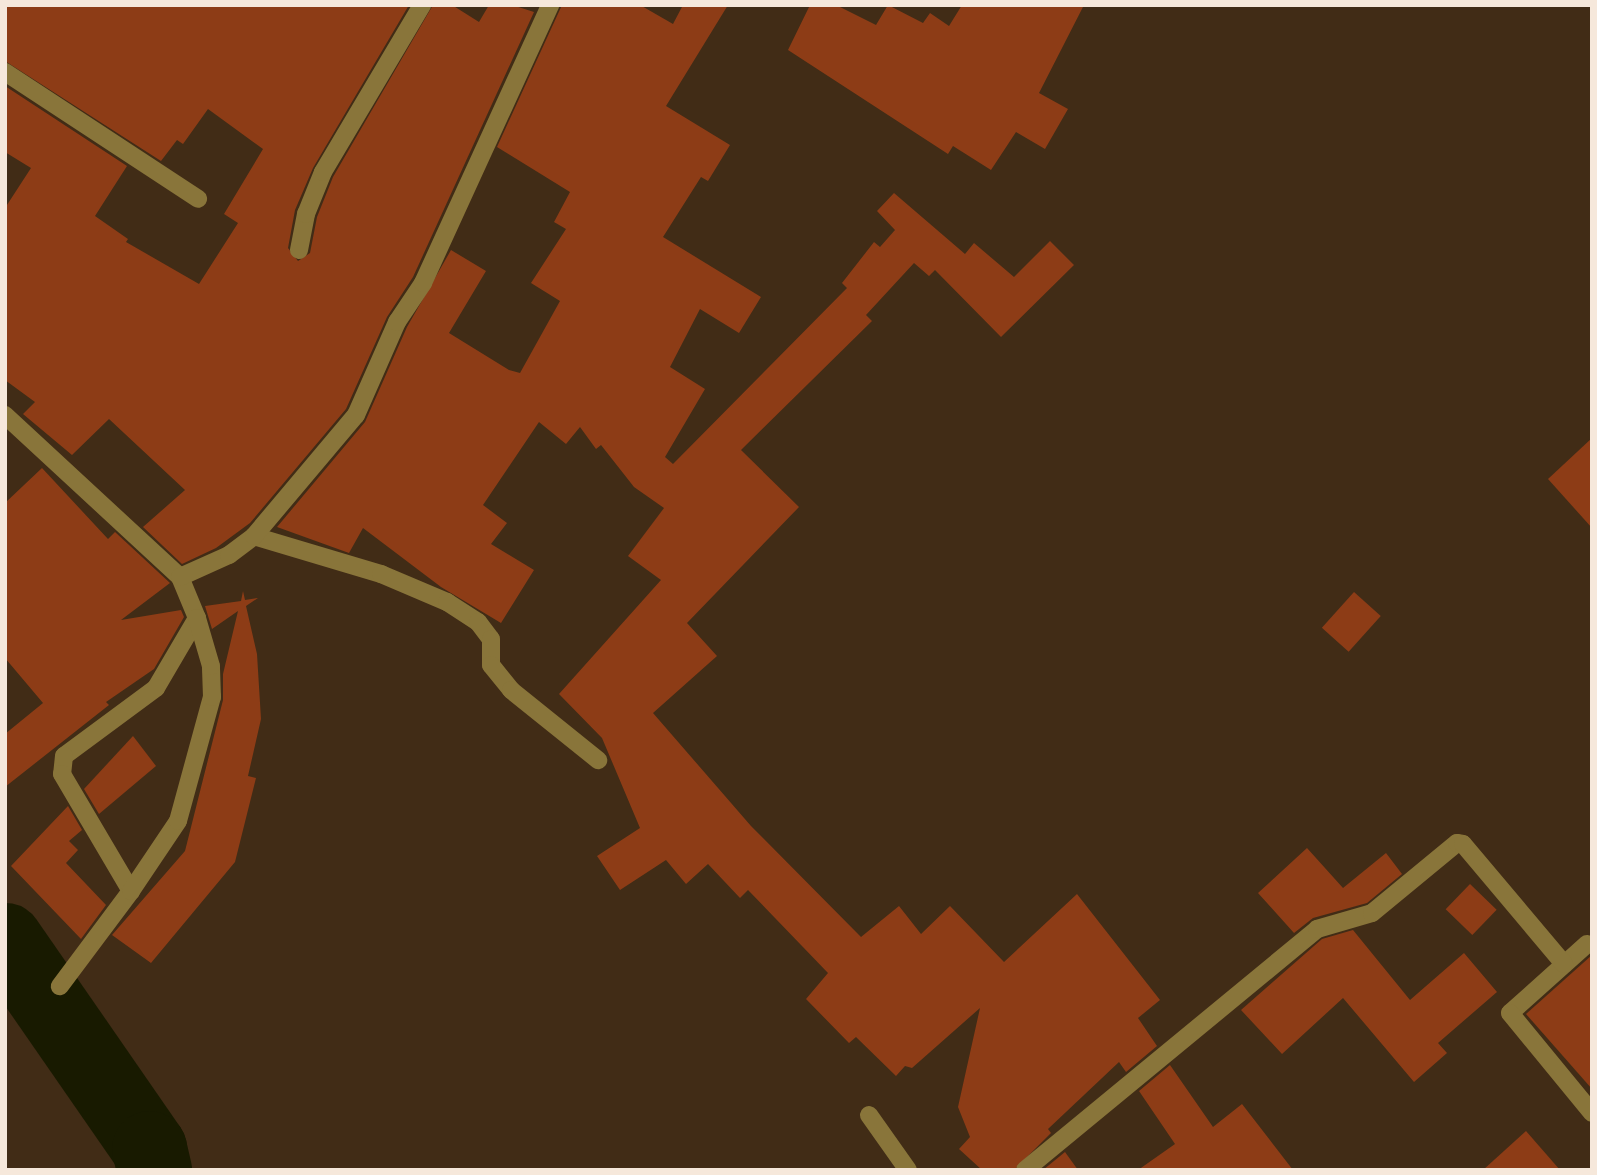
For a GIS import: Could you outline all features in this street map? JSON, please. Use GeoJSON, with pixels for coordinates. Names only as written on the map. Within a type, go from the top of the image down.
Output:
{"type":"FeatureCollection","features":[{"type":"Feature","properties":{"kind":"street"},"geometry":{"type":"LineString","coordinates":[[299,250],[306,214],[323,172],[422,5]]}},
{"type":"Feature","properties":{"kind":"street"},"geometry":{"type":"LineString","coordinates":[[180,577],[229,555],[254,536],[361,406],[397,322],[423,283],[550,5]]}},
{"type":"Feature","properties":{"kind":"street"},"geometry":{"type":"LineString","coordinates":[[5,72],[198,199]]}},
{"type":"Feature","properties":{"kind":"street"},"geometry":{"type":"LineString","coordinates":[[5,415],[180,577],[197,618],[211,666],[212,697],[178,821],[131,891],[60,986]]}},
{"type":"Feature","properties":{"kind":"street"},"geometry":{"type":"LineString","coordinates":[[254,536],[381,574],[447,602],[478,622],[491,639],[491,664],[511,690],[598,760]]}},
{"type":"Feature","properties":{"kind":"street"},"geometry":{"type":"LineString","coordinates":[[131,891],[62,774],[64,756],[156,688],[197,618]]}},
{"type":"Feature","properties":{"kind":"street"},"geometry":{"type":"LineString","coordinates":[[1025,1170],[1317,929],[1372,914],[1457,843],[1462,844],[1564,964]]}},
{"type":"Feature","properties":{"kind":"street"},"geometry":{"type":"LineString","coordinates":[[1587,944],[1510,1013],[1592,1113]]}},
{"type":"Feature","properties":{"kind":"street"},"geometry":{"type":"LineString","coordinates":[[869,1115],[908,1170]]}},
{"type":"Feature","properties":{"kind":"building"},"geometry":{"type":"Polygon","coordinates":[[[5,5],[409,5],[313,168],[295,210],[288,248],[298,261],[310,253],[317,217],[333,177],[433,5],[452,5],[479,22],[489,5],[512,5],[534,12],[413,277],[387,317],[346,409],[250,523],[216,548],[182,564],[143,527],[185,490],[109,419],[72,455],[23,414],[35,402],[5,380],[5,208],[31,168],[5,152],[5,86],[127,166],[95,216],[128,239],[126,242],[199,284],[238,223],[224,214],[263,149],[208,109],[183,144],[177,140],[161,161],[5,61],[5,5]]]}},
{"type":"Feature","properties":{"kind":"building"},"geometry":{"type":"Polygon","coordinates":[[[562,5],[640,5],[673,24],[683,5],[728,5],[666,106],[730,145],[708,181],[701,177],[663,237],[761,297],[739,333],[700,309],[670,367],[705,389],[665,457],[673,464],[847,288],[842,283],[874,242],[880,247],[895,230],[877,211],[894,193],[965,254],[974,243],[1014,277],[1050,241],[1074,265],[1001,337],[935,270],[929,276],[914,263],[866,315],[872,321],[741,450],[799,507],[687,623],[717,656],[653,713],[751,826],[861,937],[899,906],[921,934],[950,906],[1004,962],[1077,894],[1160,1000],[1138,1018],[1157,1046],[1126,1072],[1119,1062],[1048,1129],[1051,1133],[1014,1170],[982,1170],[959,1149],[970,1137],[958,1107],[980,1008],[912,1068],[905,1066],[896,1076],[856,1037],[849,1043],[806,999],[828,973],[748,890],[740,898],[708,864],[686,884],[666,860],[620,890],[597,856],[640,828],[602,738],[559,694],[661,580],[628,556],[664,508],[634,487],[601,445],[596,449],[580,427],[566,444],[539,422],[483,505],[507,523],[491,544],[534,570],[501,623],[441,587],[363,528],[349,553],[277,527],[365,422],[407,327],[451,250],[486,271],[449,333],[509,370],[520,373],[560,301],[531,283],[566,229],[554,222],[570,192],[497,147],[562,5]]]}},
{"type":"Feature","properties":{"kind":"building"},"geometry":{"type":"Polygon","coordinates":[[[810,5],[836,5],[876,25],[888,5],[923,23],[930,13],[949,26],[962,5],[1084,5],[1039,93],[1068,109],[1045,149],[1016,132],[991,170],[953,146],[948,154],[788,50],[810,5]]]}},
{"type":"Feature","properties":{"kind":"building"},"geometry":{"type":"Polygon","coordinates":[[[1592,438],[1592,528],[1548,479],[1592,438]]]}},
{"type":"Feature","properties":{"kind":"building"},"geometry":{"type":"Polygon","coordinates":[[[42,468],[108,539],[115,532],[170,583],[121,620],[181,610],[184,617],[154,669],[106,702],[109,705],[5,787],[5,734],[43,703],[5,658],[5,503],[42,468]]]}},
{"type":"Feature","properties":{"kind":"building"},"geometry":{"type":"Polygon","coordinates":[[[243,591],[245,600],[258,598],[246,606],[257,654],[261,719],[248,776],[256,778],[235,862],[151,963],[112,935],[185,851],[223,700],[223,674],[238,611],[212,629],[205,606],[241,601],[243,591]]]}},
{"type":"Feature","properties":{"kind":"building"},"geometry":{"type":"Polygon","coordinates":[[[1354,592],[1381,616],[1349,652],[1322,628],[1354,592]]]}},
{"type":"Feature","properties":{"kind":"building"},"geometry":{"type":"Polygon","coordinates":[[[133,736],[156,766],[99,814],[84,789],[133,736]]]}},
{"type":"Feature","properties":{"kind":"building"},"geometry":{"type":"Polygon","coordinates":[[[68,806],[82,830],[69,841],[78,850],[66,863],[106,905],[81,939],[11,866],[68,806]]]}},
{"type":"Feature","properties":{"kind":"building"},"geometry":{"type":"Polygon","coordinates":[[[1307,848],[1343,888],[1386,853],[1402,874],[1367,903],[1313,918],[1294,933],[1258,893],[1307,848]]]}},
{"type":"Feature","properties":{"kind":"building"},"geometry":{"type":"Polygon","coordinates":[[[1470,884],[1497,910],[1472,935],[1446,909],[1470,884]]]}},
{"type":"Feature","properties":{"kind":"building"},"geometry":{"type":"Polygon","coordinates":[[[1353,930],[1410,1000],[1464,953],[1497,992],[1438,1043],[1447,1053],[1414,1082],[1343,998],[1282,1054],[1241,1010],[1322,939],[1353,930]]]}},
{"type":"Feature","properties":{"kind":"building"},"geometry":{"type":"Polygon","coordinates":[[[1592,955],[1592,1089],[1526,1014],[1592,955]]]}},
{"type":"Feature","properties":{"kind":"building"},"geometry":{"type":"Polygon","coordinates":[[[1170,1065],[1213,1127],[1242,1104],[1293,1170],[1138,1170],[1175,1144],[1139,1091],[1170,1065]]]}},
{"type":"Feature","properties":{"kind":"building"},"geometry":{"type":"Polygon","coordinates":[[[1526,1131],[1560,1170],[1483,1170],[1526,1131]]]}},
{"type":"Feature","properties":{"kind":"building"},"geometry":{"type":"Polygon","coordinates":[[[1065,1152],[1078,1170],[1043,1170],[1065,1152]]]}},
{"type":"Feature","properties":{"kind":"waterway"},"geometry":{"type":"LineString","coordinates":[[5,940],[149,1148],[154,1170]]}}]}
